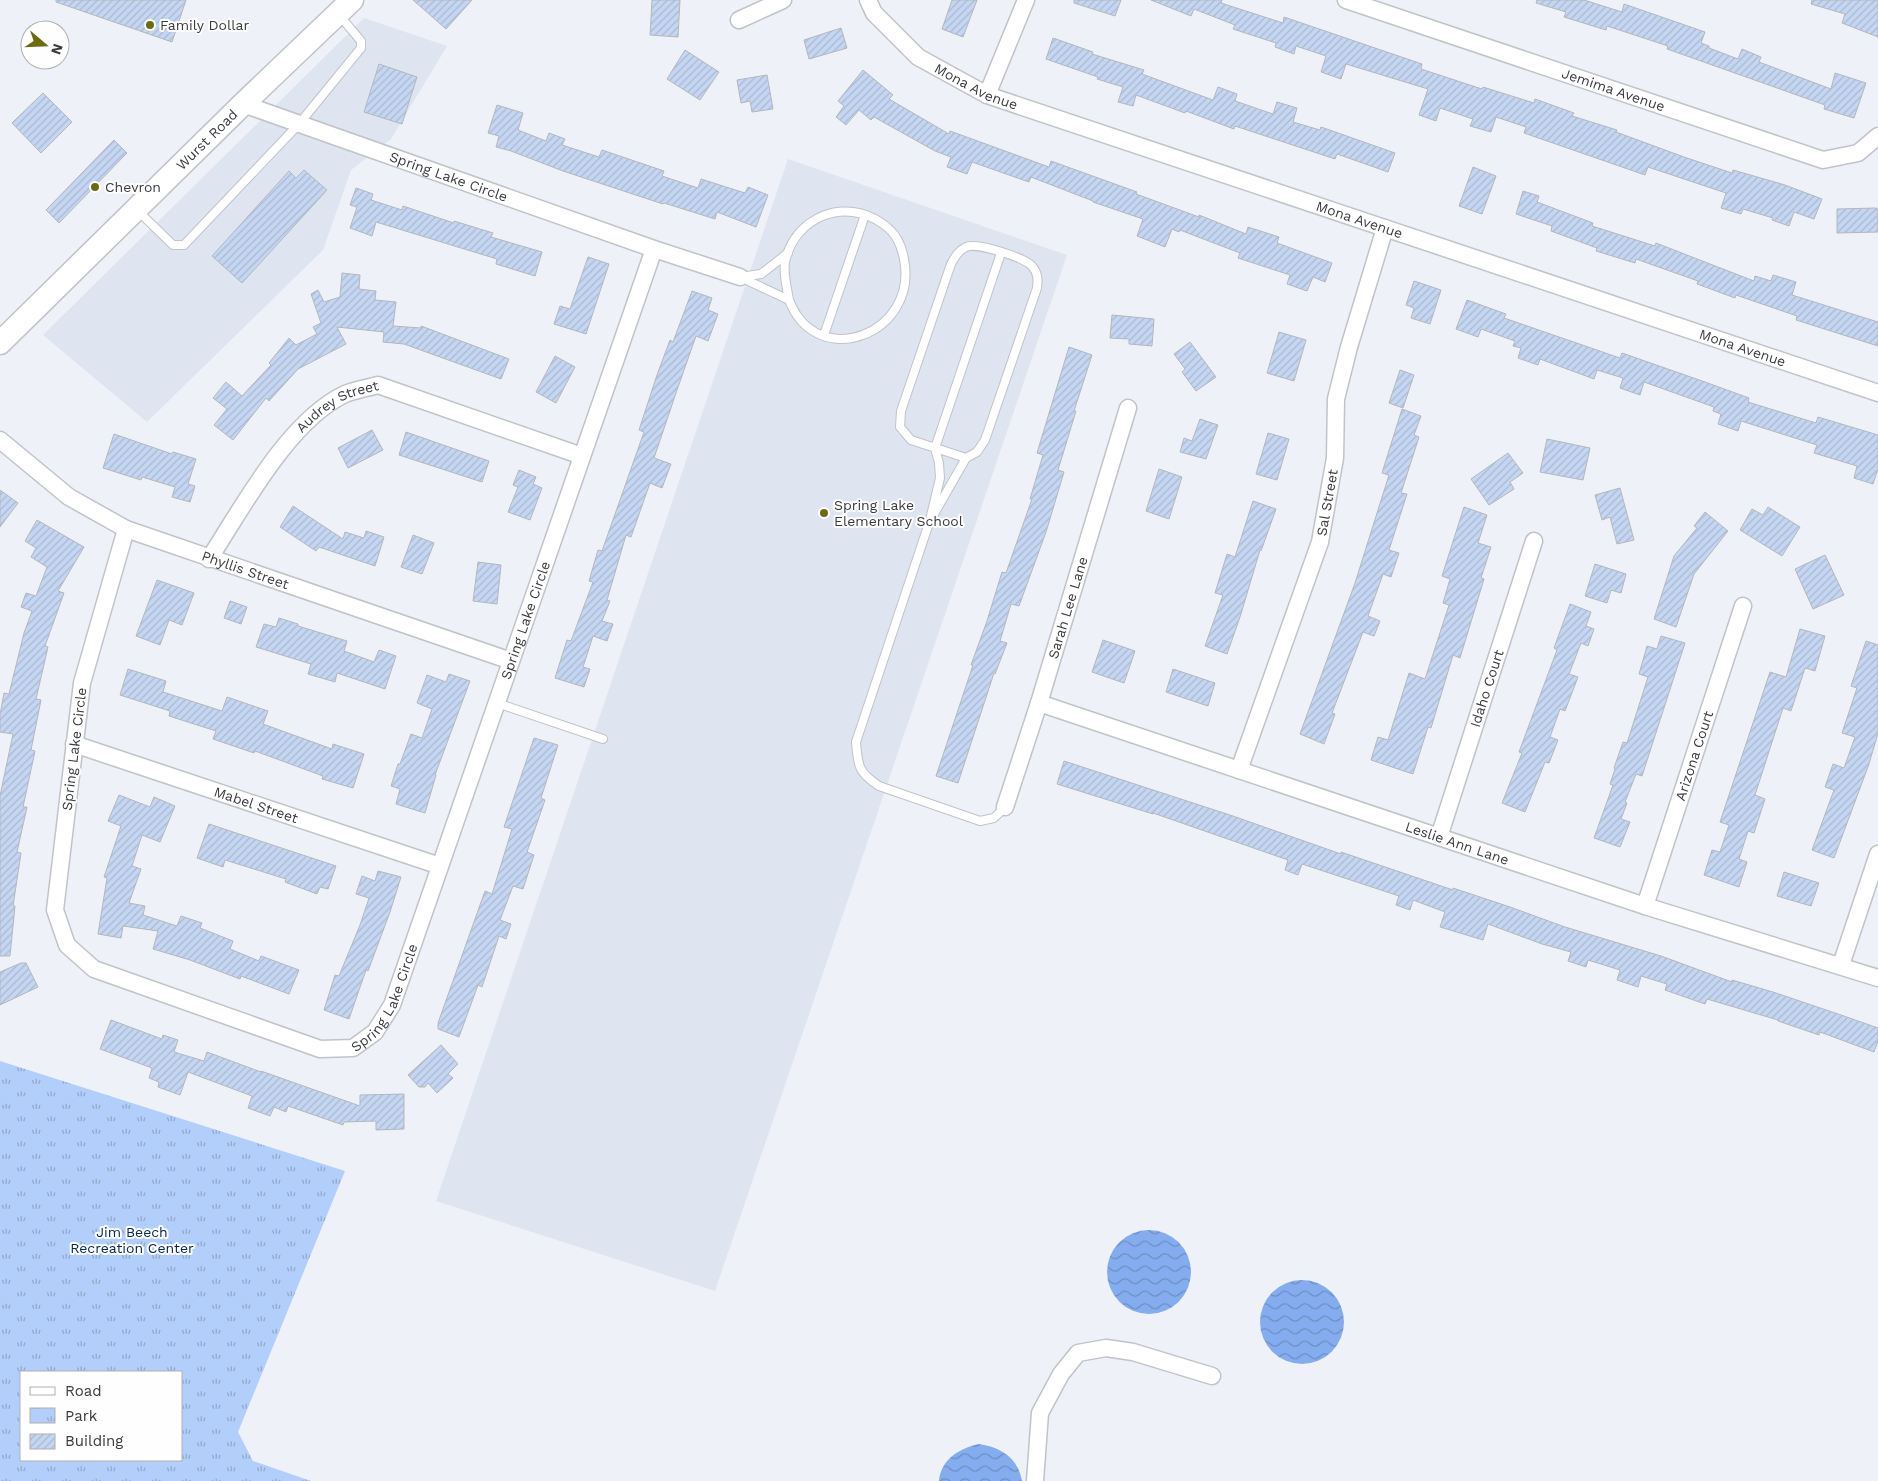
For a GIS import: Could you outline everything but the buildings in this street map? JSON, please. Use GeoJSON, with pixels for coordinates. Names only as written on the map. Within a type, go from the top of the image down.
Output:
{"type":"FeatureCollection","features":[{"type":"Feature","properties":{"kind":"street"},"geometry":{"type":"LineString","coordinates":[[739,20],[783,0]]}},
{"type":"Feature","properties":{"kind":"street","name":"Mona Avenue"},"geometry":{"type":"LineString","coordinates":[[868,0],[874,13],[918,56],[987,95],[1878,393]]}},
{"type":"Feature","properties":{"kind":"street"},"geometry":{"type":"LineString","coordinates":[[987,95],[1026,0]]}},
{"type":"Feature","properties":{"kind":"street","name":"Jemima Avenue"},"geometry":{"type":"LineString","coordinates":[[1346,0],[1823,160],[1858,153],[1878,136]]}},
{"type":"Feature","properties":{"kind":"street","name":"Wurst Road"},"geometry":{"type":"LineString","coordinates":[[0,344],[243,104],[345,7]]}},
{"type":"Feature","properties":{"kind":"street","name":"Spring Lake Circle"},"geometry":{"type":"LineString","coordinates":[[243,104],[654,249],[740,277]]}},
{"type":"Feature","properties":{"kind":"street","name":"Sal Street"},"geometry":{"type":"LineString","coordinates":[[1239,770],[1320,542],[1335,458],[1336,399],[1349,347],[1385,228]]}},
{"type":"Feature","properties":{"kind":"street","name":"Spring Lake Circle"},"geometry":{"type":"LineString","coordinates":[[126,529],[82,683],[55,910],[67,945],[94,969],[320,1049],[353,1048],[375,1032],[392,1005],[654,249]]}},
{"type":"Feature","properties":{"kind":"street","name":"Audrey Street"},"geometry":{"type":"LineString","coordinates":[[209,559],[279,451],[322,407],[346,394],[378,385],[582,456]]}},
{"type":"Feature","properties":{"kind":"street","name":"Sarah Lee Lane"},"geometry":{"type":"LineString","coordinates":[[1005,807],[1039,703],[1128,408]]}},
{"type":"Feature","properties":{"kind":"street","name":"Phyllis Street"},"geometry":{"type":"LineString","coordinates":[[0,440],[69,496],[126,529],[511,661]]}},
{"type":"Feature","properties":{"kind":"street","name":"Idaho Court"},"geometry":{"type":"LineString","coordinates":[[1439,836],[1534,541]]}},
{"type":"Feature","properties":{"kind":"street","name":"Arizona Court"},"geometry":{"type":"LineString","coordinates":[[1645,906],[1743,606]]}},
{"type":"Feature","properties":{"kind":"street","name":"Leslie Ann Lane"},"geometry":{"type":"LineString","coordinates":[[1039,703],[1645,906],[1878,978]]}},
{"type":"Feature","properties":{"kind":"street","name":"Mabel Street"},"geometry":{"type":"LineString","coordinates":[[74,744],[440,866]]}},
{"type":"Feature","properties":{"kind":"street"},"geometry":{"type":"LineString","coordinates":[[1841,965],[1878,854]]}},
{"type":"Feature","properties":{"kind":"street"},"geometry":{"type":"LineString","coordinates":[[1035,1481],[1040,1413],[1061,1374],[1078,1353],[1106,1348],[1133,1352],[1212,1376]]}},
{"type":"Feature","properties":{"kind":"lane"},"geometry":{"type":"LineString","coordinates":[[136,209],[174,245],[184,244],[299,124],[361,48],[361,41],[345,7]]}},
{"type":"Feature","properties":{"kind":"lane"},"geometry":{"type":"LineString","coordinates":[[845,211],[865,215],[878,220],[890,229],[897,238],[902,248],[906,269],[905,286],[895,309],[885,322],[868,334],[840,338],[824,335],[808,327],[794,312],[789,300],[784,264],[797,236],[813,220],[845,211]]}},
{"type":"Feature","properties":{"kind":"lane"},"geometry":{"type":"LineString","coordinates":[[824,335],[865,215]]}},
{"type":"Feature","properties":{"kind":"lane"},"geometry":{"type":"LineString","coordinates":[[930,520],[966,458],[977,452],[985,440],[1037,288],[1038,275],[1031,265],[1001,252],[980,246],[968,246],[958,252],[950,264],[901,411],[900,427],[911,440],[966,458]]}},
{"type":"Feature","properties":{"kind":"lane"},"geometry":{"type":"LineString","coordinates":[[1001,252],[935,448],[940,478],[930,520],[856,742],[857,761],[865,777],[879,786],[980,821],[994,818],[1005,807]]}},
{"type":"Feature","properties":{"kind":"lane"},"geometry":{"type":"LineString","coordinates":[[740,277],[761,274],[788,253]]}},
{"type":"Feature","properties":{"kind":"lane"},"geometry":{"type":"LineString","coordinates":[[740,277],[789,300]]}},
{"type":"Feature","properties":{"kind":"lane"},"geometry":{"type":"LineString","coordinates":[[497,703],[603,739]]}},
{"type":"Feature","properties":{"kind":"shaded area"},"geometry":{"type":"Polygon","coordinates":[[[364,18],[447,46],[391,139],[351,170],[323,250],[147,422],[43,335],[364,18]]]}},
{"type":"Feature","properties":{"kind":"shaded area","name":"Spring Lake Elementary School"},"geometry":{"type":"Polygon","coordinates":[[[788,159],[1067,255],[715,1291],[436,1201],[788,159]]]}},
{"type":"Feature","properties":{"kind":"green space","name":"Jim Beech Recreation Center"},"geometry":{"type":"Polygon","coordinates":[[[0,1061],[345,1171],[238,1432],[253,1461],[311,1481],[0,1481],[0,1061]]]}},
{"type":"Feature","properties":{"kind":"water"},"geometry":{"type":"Polygon","coordinates":[[[1149,1230],[1165,1233],[1179,1242],[1188,1256],[1191,1272],[1188,1288],[1179,1302],[1165,1311],[1149,1314],[1133,1311],[1119,1302],[1110,1288],[1107,1272],[1110,1256],[1119,1242],[1133,1233],[1149,1230]]]}},
{"type":"Feature","properties":{"kind":"water"},"geometry":{"type":"Polygon","coordinates":[[[1302,1280],[1318,1283],[1332,1292],[1341,1306],[1344,1322],[1341,1338],[1332,1352],[1318,1361],[1302,1364],[1286,1361],[1272,1352],[1263,1338],[1260,1322],[1263,1306],[1272,1292],[1286,1283],[1302,1280]]]}},
{"type":"Feature","properties":{"kind":"water"},"geometry":{"type":"Polygon","coordinates":[[[979,1444],[994,1448],[1007,1455],[1017,1466],[1022,1481],[939,1481],[943,1466],[953,1456],[965,1448],[979,1444]]]}},
{"type":"Feature","properties":{"kind":"place","name":"Family Dollar"},"geometry":{"type":"Point","coordinates":[150,25]}},
{"type":"Feature","properties":{"kind":"place","name":"Chevron"},"geometry":{"type":"Point","coordinates":[95,187]}},
{"type":"Feature","properties":{"kind":"place","name":"Spring Lake Elementary School"},"geometry":{"type":"Point","coordinates":[824,513]}}]}
